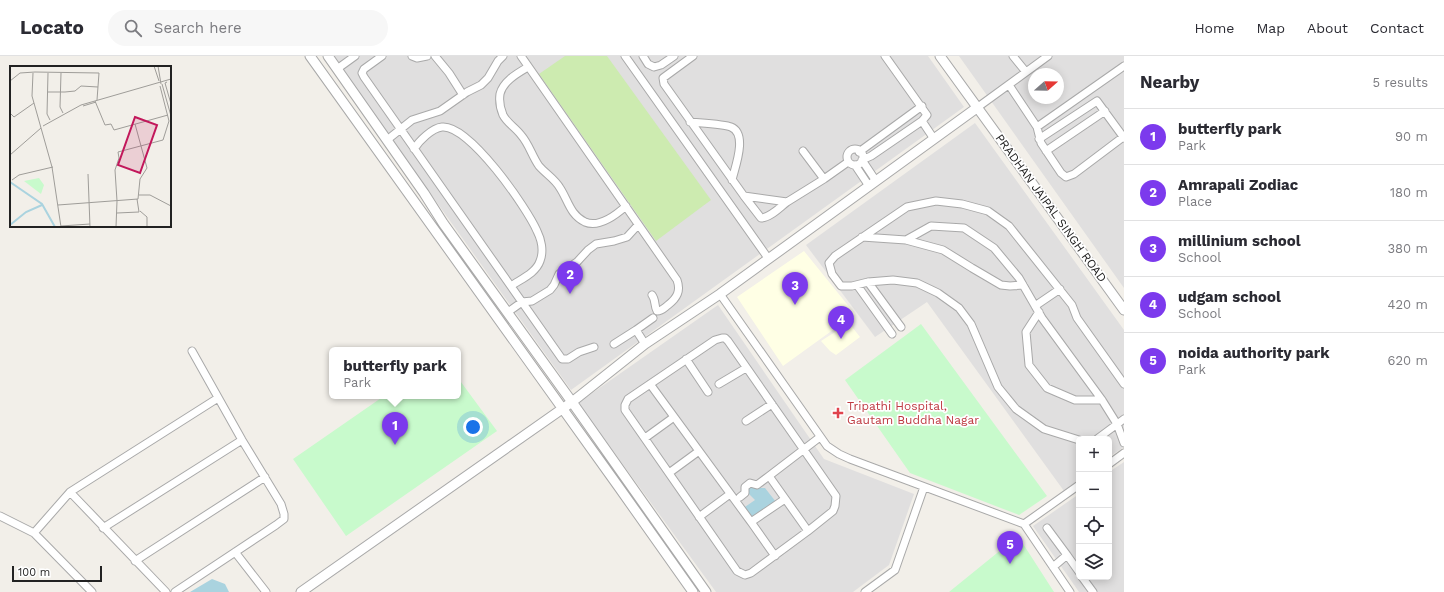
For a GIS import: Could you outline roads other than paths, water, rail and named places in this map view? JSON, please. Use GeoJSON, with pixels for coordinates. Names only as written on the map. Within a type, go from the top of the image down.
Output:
{"type":"FeatureCollection","features":[{"type":"Feature","properties":{"kind":"street"},"geometry":{"type":"LineString","coordinates":[[310,56],[693,592]]}},
{"type":"Feature","properties":{"kind":"street"},"geometry":{"type":"LineString","coordinates":[[328,56],[443,223],[481,274],[706,592]]}},
{"type":"Feature","properties":{"kind":"street"},"geometry":{"type":"LineString","coordinates":[[337,69],[355,56]]}},
{"type":"Feature","properties":{"kind":"street"},"geometry":{"type":"LineString","coordinates":[[382,56],[364,69],[362,72],[364,77],[562,359],[568,359],[579,352],[594,347]]}},
{"type":"Feature","properties":{"kind":"street"},"geometry":{"type":"LineString","coordinates":[[412,56],[417,58],[427,56]]}},
{"type":"Feature","properties":{"kind":"street"},"geometry":{"type":"LineString","coordinates":[[435,56],[449,73],[463,95]]}},
{"type":"Feature","properties":{"kind":"street"},"geometry":{"type":"LineString","coordinates":[[387,140],[412,120],[440,112],[463,95],[481,85],[488,78],[498,61],[503,56]]}},
{"type":"Feature","properties":{"kind":"street"},"geometry":{"type":"LineString","coordinates":[[520,56],[677,280],[679,292],[676,298],[660,311],[657,311],[655,299],[652,295]]}},
{"type":"Feature","properties":{"kind":"street"},"geometry":{"type":"LineString","coordinates":[[625,56],[768,258]]}},
{"type":"Feature","properties":{"kind":"street"},"geometry":{"type":"LineString","coordinates":[[643,56],[648,64],[654,67],[661,65],[674,56]]}},
{"type":"Feature","properties":{"kind":"street"},"geometry":{"type":"LineString","coordinates":[[693,56],[665,76],[662,80],[690,122],[761,218],[764,218],[787,202],[852,163],[861,162],[862,160],[871,156],[922,121],[928,115],[885,56]]}},
{"type":"Feature","properties":{"kind":"street","name":"PRADHAN JAIPAL SINGH ROAD"},"geometry":{"type":"LineString","coordinates":[[940,56],[1124,310]]}},
{"type":"Feature","properties":{"kind":"street"},"geometry":{"type":"LineString","coordinates":[[1013,56],[1026,72]]}},
{"type":"Feature","properties":{"kind":"street"},"geometry":{"type":"LineString","coordinates":[[301,592],[563,409],[645,344],[720,294],[1048,56]]}},
{"type":"Feature","properties":{"kind":"street"},"geometry":{"type":"LineString","coordinates":[[1037,127],[1124,66]]}},
{"type":"Feature","properties":{"kind":"street"},"geometry":{"type":"LineString","coordinates":[[528,67],[509,80],[500,93],[500,106],[506,121],[525,139],[538,165],[556,182],[562,190],[570,209],[579,218],[590,223],[599,222],[612,217],[626,206]]}},
{"type":"Feature","properties":{"kind":"street"},"geometry":{"type":"LineString","coordinates":[[1008,85],[1037,127],[1039,139],[1046,151],[1061,173],[1066,177],[1070,176],[1124,138],[1097,101],[1039,139]]}},
{"type":"Feature","properties":{"kind":"street"},"geometry":{"type":"LineString","coordinates":[[859,152],[922,106]]}},
{"type":"Feature","properties":{"kind":"street"},"geometry":{"type":"LineString","coordinates":[[1046,151],[1105,111]]}},
{"type":"Feature","properties":{"kind":"street"},"geometry":{"type":"LineString","coordinates":[[922,121],[934,140]]}},
{"type":"Feature","properties":{"kind":"street"},"geometry":{"type":"LineString","coordinates":[[690,122],[731,127],[738,133],[741,143],[732,180]]}},
{"type":"Feature","properties":{"kind":"street"},"geometry":{"type":"LineString","coordinates":[[414,149],[418,143],[437,128],[442,127],[452,129],[473,143],[513,191],[537,231],[542,252],[536,268],[511,286]]}},
{"type":"Feature","properties":{"kind":"street"},"geometry":{"type":"LineString","coordinates":[[852,150],[857,150],[861,153],[862,160],[873,183],[847,157],[848,153],[852,150]]}},
{"type":"Feature","properties":{"kind":"street"},"geometry":{"type":"LineString","coordinates":[[803,151],[824,179]]}},
{"type":"Feature","properties":{"kind":"street"},"geometry":{"type":"LineString","coordinates":[[744,196],[787,202]]}},
{"type":"Feature","properties":{"kind":"street"},"geometry":{"type":"LineString","coordinates":[[1076,439],[1044,429],[1016,409],[998,388],[971,324],[959,308],[938,293],[917,283],[893,280],[868,282],[852,286],[841,286],[832,274],[829,263],[835,256],[907,207],[936,201],[962,204],[988,211],[1009,226],[1060,289],[1072,305],[1077,318],[1124,384]]}},
{"type":"Feature","properties":{"kind":"street"},"geometry":{"type":"LineString","coordinates":[[508,312],[522,302],[532,301],[550,290],[559,274],[577,262],[596,244],[627,237],[638,225]]}},
{"type":"Feature","properties":{"kind":"street"},"geometry":{"type":"LineString","coordinates":[[906,240],[932,226],[964,228],[994,248],[1019,278],[1037,309],[1102,400],[1117,424],[1124,443]]}},
{"type":"Feature","properties":{"kind":"street"},"geometry":{"type":"LineString","coordinates":[[862,237],[906,240],[943,250],[1001,285],[1023,285]]}},
{"type":"Feature","properties":{"kind":"street"},"geometry":{"type":"LineString","coordinates":[[472,281],[481,274]]}},
{"type":"Feature","properties":{"kind":"street"},"geometry":{"type":"LineString","coordinates":[[868,282],[901,327]]}},
{"type":"Feature","properties":{"kind":"street"},"geometry":{"type":"LineString","coordinates":[[857,285],[892,334]]}},
{"type":"Feature","properties":{"kind":"street"},"geometry":{"type":"LineString","coordinates":[[1060,289],[1037,309],[1026,332],[1029,365],[1047,388],[1075,400],[1102,400]]}},
{"type":"Feature","properties":{"kind":"street"},"geometry":{"type":"LineString","coordinates":[[720,294],[827,446],[839,454],[1024,524],[1070,592]]}},
{"type":"Feature","properties":{"kind":"street"},"geometry":{"type":"LineString","coordinates":[[614,344],[653,318]]}},
{"type":"Feature","properties":{"kind":"street"},"geometry":{"type":"LineString","coordinates":[[636,330],[645,344]]}},
{"type":"Feature","properties":{"kind":"street"},"geometry":{"type":"LineString","coordinates":[[725,338],[834,492],[836,501],[833,511],[775,556],[751,573],[745,575],[742,575],[737,571],[625,410],[628,399],[686,359],[715,340],[725,338]]}},
{"type":"Feature","properties":{"kind":"street"},"geometry":{"type":"LineString","coordinates":[[175,592],[284,519],[281,504],[242,440],[192,351]]}},
{"type":"Feature","properties":{"kind":"street"},"geometry":{"type":"LineString","coordinates":[[686,359],[708,392]]}},
{"type":"Feature","properties":{"kind":"street"},"geometry":{"type":"LineString","coordinates":[[719,384],[746,368]]}},
{"type":"Feature","properties":{"kind":"street"},"geometry":{"type":"LineString","coordinates":[[650,384],[775,556]]}},
{"type":"Feature","properties":{"kind":"street"},"geometry":{"type":"LineString","coordinates":[[34,533],[70,492],[218,398]]}},
{"type":"Feature","properties":{"kind":"street"},"geometry":{"type":"LineString","coordinates":[[746,421],[772,404]]}},
{"type":"Feature","properties":{"kind":"street"},"geometry":{"type":"LineString","coordinates":[[645,438],[674,417]]}},
{"type":"Feature","properties":{"kind":"street"},"geometry":{"type":"LineString","coordinates":[[1101,436],[1124,419]]}},
{"type":"Feature","properties":{"kind":"street"},"geometry":{"type":"LineString","coordinates":[[740,497],[744,493],[745,486],[750,483],[757,485],[820,436]]}},
{"type":"Feature","properties":{"kind":"street"},"geometry":{"type":"LineString","coordinates":[[103,528],[242,440]]}},
{"type":"Feature","properties":{"kind":"street"},"geometry":{"type":"LineString","coordinates":[[669,473],[699,451]]}},
{"type":"Feature","properties":{"kind":"street"},"geometry":{"type":"LineString","coordinates":[[1112,462],[1124,453]]}},
{"type":"Feature","properties":{"kind":"street"},"geometry":{"type":"LineString","coordinates":[[768,476],[808,531]]}},
{"type":"Feature","properties":{"kind":"street"},"geometry":{"type":"LineString","coordinates":[[135,561],[265,477]]}},
{"type":"Feature","properties":{"kind":"street"},"geometry":{"type":"LineString","coordinates":[[865,592],[895,570],[924,487]]}},
{"type":"Feature","properties":{"kind":"street"},"geometry":{"type":"LineString","coordinates":[[1024,524],[1076,487]]}},
{"type":"Feature","properties":{"kind":"street"},"geometry":{"type":"LineString","coordinates":[[70,492],[166,592]]}},
{"type":"Feature","properties":{"kind":"street"},"geometry":{"type":"LineString","coordinates":[[699,517],[730,494]]}},
{"type":"Feature","properties":{"kind":"street"},"geometry":{"type":"LineString","coordinates":[[751,522],[785,499]]}},
{"type":"Feature","properties":{"kind":"street"},"geometry":{"type":"LineString","coordinates":[[0,516],[34,533],[92,592]]}},
{"type":"Feature","properties":{"kind":"street"},"geometry":{"type":"LineString","coordinates":[[1047,528],[1076,568]]}},
{"type":"Feature","properties":{"kind":"street"},"geometry":{"type":"LineString","coordinates":[[235,552],[266,592]]}},
{"type":"Feature","properties":{"kind":"street"},"geometry":{"type":"LineString","coordinates":[[1053,567],[1067,556]]}},
{"type":"Feature","properties":{"kind":"street"},"geometry":{"type":"LineString","coordinates":[[1084,580],[1093,592]]}},
{"type":"Feature","properties":{"kind":"water"},"geometry":{"type":"Polygon","coordinates":[[[748,484],[758,488],[765,488],[776,502],[755,520],[742,509],[755,500],[747,492],[748,484]]]}},
{"type":"Feature","properties":{"kind":"water"},"geometry":{"type":"Polygon","coordinates":[[[212,579],[225,584],[229,592],[190,592],[212,579]]]}},
{"type":"Feature","properties":{"kind":"place","name":"Amrapali Zodiac"},"geometry":{"type":"Point","coordinates":[570,294]}},
{"type":"Feature","properties":{"kind":"place","name":"millinium school"},"geometry":{"type":"Point","coordinates":[795,305]}},
{"type":"Feature","properties":{"kind":"place","name":"udgam school"},"geometry":{"type":"Point","coordinates":[841,339]}},
{"type":"Feature","properties":{"kind":"place","name":"Tripathi Hospital, Gautam Buddha Nagar"},"geometry":{"type":"Point","coordinates":[838,413]}},
{"type":"Feature","properties":{"kind":"place","name":"butterfly park"},"geometry":{"type":"Point","coordinates":[395,445]}},
{"type":"Feature","properties":{"kind":"place","name":"noida authority park"},"geometry":{"type":"Point","coordinates":[1010,564]}}]}
